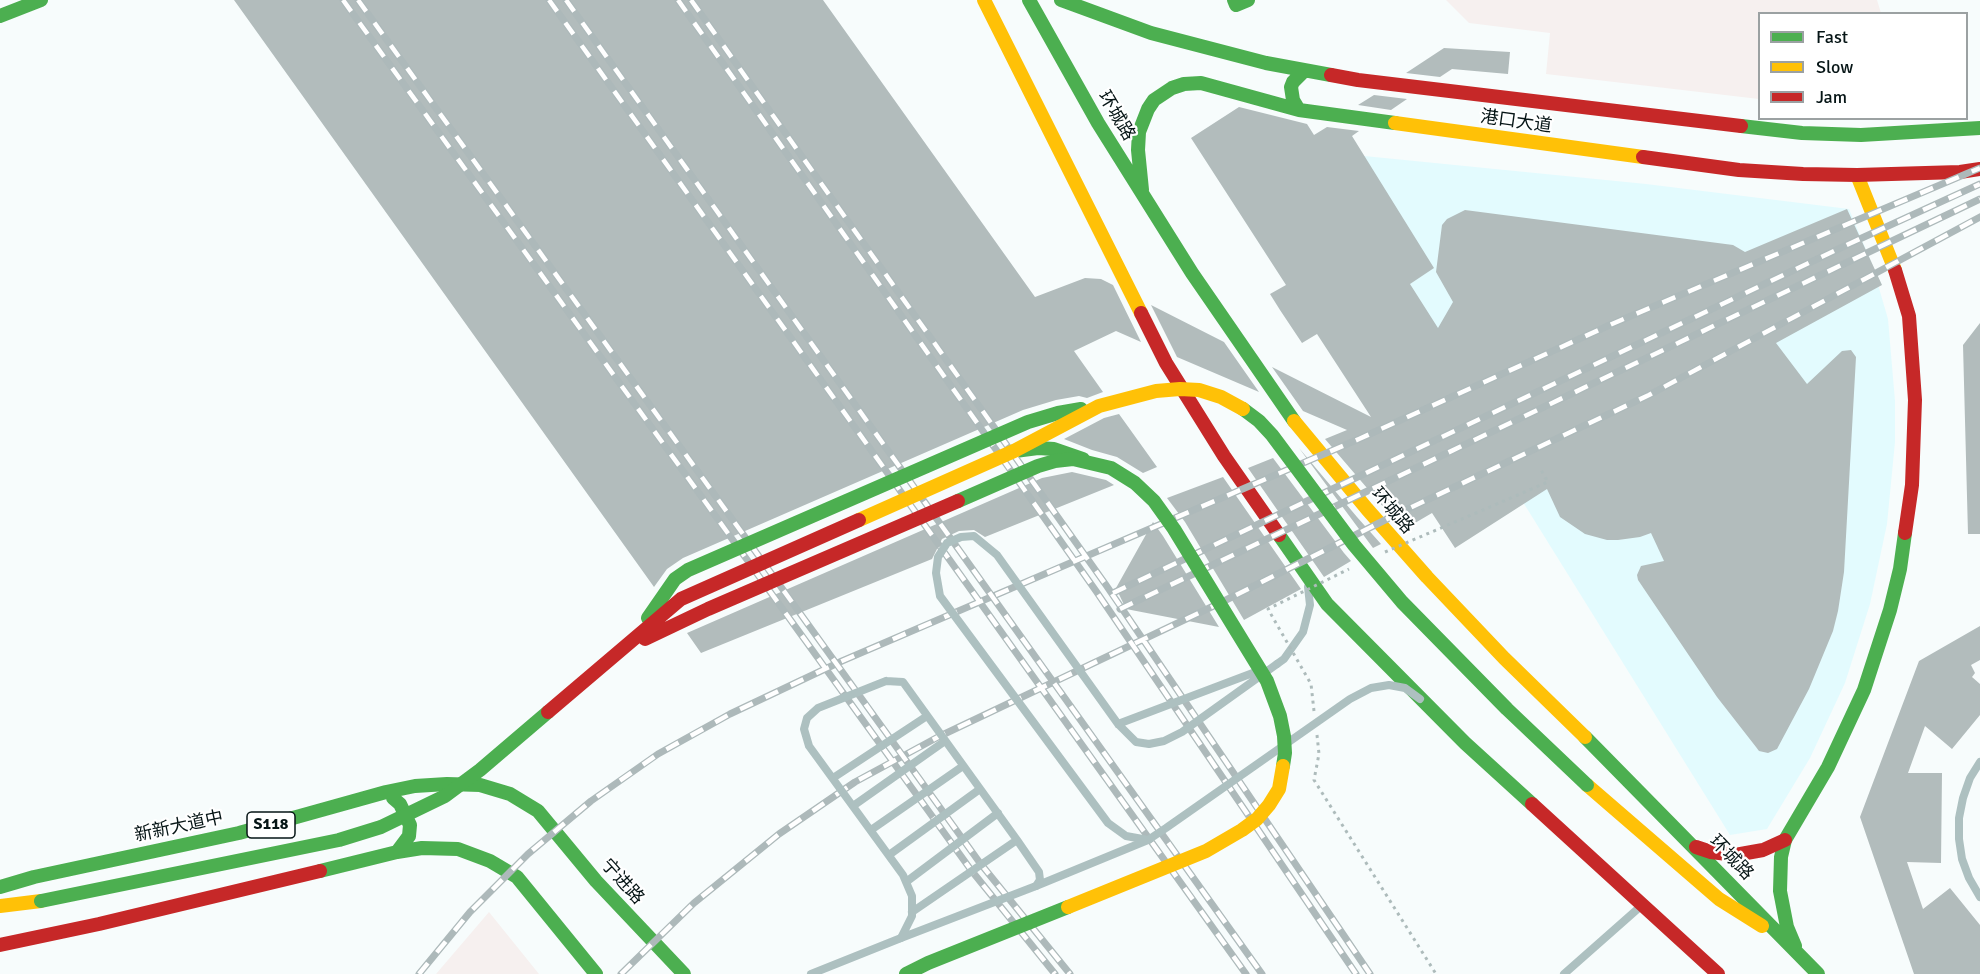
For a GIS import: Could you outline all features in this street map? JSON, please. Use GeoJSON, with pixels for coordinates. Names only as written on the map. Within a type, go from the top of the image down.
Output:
{"type":"FeatureCollection","features":[{"type":"Feature","properties":{"kind":"street"},"geometry":{"type":"LineString","coordinates":[[970,0],[1026,85]]}},
{"type":"Feature","properties":{"kind":"street"},"geometry":{"type":"LineString","coordinates":[[984,0],[1166,363],[1224,456],[1327,604],[1420,699],[1530,804],[1718,974]]}},
{"type":"Feature","properties":{"kind":"street","name":"环城路"},"geometry":{"type":"LineString","coordinates":[[1029,0],[1098,123],[1143,196],[1192,273],[1300,429],[1434,585],[1818,974]]}},
{"type":"Feature","properties":{"kind":"street","name":"港口大道"},"geometry":{"type":"LineString","coordinates":[[1061,0],[1151,33],[1304,71],[1381,83],[1802,133],[1861,135],[1944,132],[1980,128]]}},
{"type":"Feature","properties":{"kind":"street"},"geometry":{"type":"LineString","coordinates":[[1234,0],[1236,5],[1248,0]]}},
{"type":"Feature","properties":{"kind":"street"},"geometry":{"type":"LineString","coordinates":[[0,16],[35,1]]}},
{"type":"Feature","properties":{"kind":"street"},"geometry":{"type":"LineString","coordinates":[[1299,110],[1293,100],[1291,87],[1304,71]]}},
{"type":"Feature","properties":{"kind":"street","name":"港口大道"},"geometry":{"type":"LineString","coordinates":[[1143,196],[1138,150],[1143,118],[1154,100],[1163,93],[1184,84],[1201,83],[1299,110],[1739,170],[1857,175],[1960,172],[1980,169]]}},
{"type":"Feature","properties":{"kind":"street"},"geometry":{"type":"LineString","coordinates":[[1803,959],[1794,944],[1782,909],[1779,874],[1785,840],[1828,767],[1867,681],[1890,610],[1900,569],[1912,485],[1915,400],[1909,316],[1888,248],[1857,175]]}},
{"type":"Feature","properties":{"kind":"street"},"geometry":{"type":"LineString","coordinates":[[636,636],[675,579],[688,570],[1028,422],[1156,391],[1190,390],[1221,397],[1259,421],[1272,435],[1354,545],[1402,602],[1491,694],[1587,785],[1719,899],[1783,938]]}},
{"type":"Feature","properties":{"kind":"street"},"geometry":{"type":"LineString","coordinates":[[0,906],[41,901],[304,848],[381,827],[415,812],[445,796],[480,770],[681,599],[1014,451],[1099,406]]}},
{"type":"Feature","properties":{"kind":"street"},"geometry":{"type":"LineString","coordinates":[[1014,451],[1054,449],[1092,463]]}},
{"type":"Feature","properties":{"kind":"street"},"geometry":{"type":"LineString","coordinates":[[605,663],[640,641],[673,625],[1038,466],[1073,459],[1111,468],[1135,483],[1154,501],[1257,662],[1275,699],[1284,736],[1285,753],[1279,789],[1257,819],[1206,851],[928,963],[906,974]]}},
{"type":"Feature","properties":{"kind":"street","name":"新新大道中"},"geometry":{"type":"LineString","coordinates":[[0,887],[34,877],[273,825],[386,792],[415,786],[447,784],[480,786],[510,794],[538,811]]}},
{"type":"Feature","properties":{"kind":"street"},"geometry":{"type":"LineString","coordinates":[[386,792],[400,804],[410,825],[409,836],[397,852]]}},
{"type":"Feature","properties":{"kind":"street","name":"宁进路"},"geometry":{"type":"LineString","coordinates":[[538,811],[596,881],[684,974]]}},
{"type":"Feature","properties":{"kind":"street"},"geometry":{"type":"LineString","coordinates":[[1695,847],[1735,855],[1763,850],[1785,840]]}},
{"type":"Feature","properties":{"kind":"street"},"geometry":{"type":"LineString","coordinates":[[0,945],[99,924],[397,852],[422,848],[458,849],[490,861],[517,877],[596,974]]}},
{"type":"Feature","properties":{"kind":"lane"},"geometry":{"type":"LineString","coordinates":[[1148,840],[1126,837],[1108,823],[940,596],[936,573],[938,556],[947,543],[961,537],[974,536],[997,555],[1118,724],[1136,742],[1149,744],[1164,741],[1182,732],[1277,664],[1303,632],[1310,605],[1308,582],[1287,549]]}},
{"type":"Feature","properties":{"kind":"lane"},"geometry":{"type":"LineString","coordinates":[[1118,724],[1277,664]]}},
{"type":"Feature","properties":{"kind":"lane"},"geometry":{"type":"LineString","coordinates":[[901,938],[912,916],[912,896],[906,882],[810,746],[804,729],[807,718],[818,708],[886,681],[903,682],[1039,872],[1040,880],[1035,886]]}},
{"type":"Feature","properties":{"kind":"lane"},"geometry":{"type":"LineString","coordinates":[[811,974],[1148,840],[1350,699],[1371,688],[1389,685],[1405,688],[1420,699]]}},
{"type":"Feature","properties":{"kind":"lane"},"geometry":{"type":"LineString","coordinates":[[833,778],[927,716]]}},
{"type":"Feature","properties":{"kind":"lane"},"geometry":{"type":"LineString","coordinates":[[853,806],[945,741]]}},
{"type":"Feature","properties":{"kind":"lane"},"geometry":{"type":"LineString","coordinates":[[1980,762],[1970,778],[1963,798],[1959,828],[1962,859],[1969,878],[1980,897]]}},
{"type":"Feature","properties":{"kind":"lane"},"geometry":{"type":"LineString","coordinates":[[871,830],[963,766]]}},
{"type":"Feature","properties":{"kind":"lane"},"geometry":{"type":"LineString","coordinates":[[889,855],[980,789]]}},
{"type":"Feature","properties":{"kind":"lane"},"geometry":{"type":"LineString","coordinates":[[906,882],[998,813]]}},
{"type":"Feature","properties":{"kind":"lane"},"geometry":{"type":"LineString","coordinates":[[912,912],[1017,840]]}},
{"type":"Feature","properties":{"kind":"lane"},"geometry":{"type":"LineString","coordinates":[[1563,974],[1642,905]]}},
{"type":"Feature","properties":{"kind":"shaded area"},"geometry":{"type":"Polygon","coordinates":[[[1446,0],[1877,0],[1881,12],[1758,12],[1758,99],[1546,74],[1550,33],[1469,23],[1446,0]]]}},
{"type":"Feature","properties":{"kind":"shaded area"},"geometry":{"type":"Polygon","coordinates":[[[1304,150],[1646,184],[1849,209],[1872,264],[1888,319],[1895,401],[1895,442],[1887,524],[1870,604],[1845,683],[1810,758],[1767,829],[1730,835],[1304,150]]]}},
{"type":"Feature","properties":{"kind":"shaded area"},"geometry":{"type":"Polygon","coordinates":[[[489,912],[539,974],[436,974],[489,912]]]}},
{"type":"Feature","properties":{"kind":"building"},"geometry":{"type":"Polygon","coordinates":[[[234,0],[823,0],[1035,297],[1085,278],[1101,279],[1113,285],[1141,342],[1116,331],[1074,351],[1103,392],[1087,398],[1079,396],[1056,400],[1023,410],[683,558],[667,569],[654,587],[234,0]]]}},
{"type":"Feature","properties":{"kind":"building"},"geometry":{"type":"Polygon","coordinates":[[[1444,48],[1510,52],[1508,74],[1452,69],[1440,77],[1406,73],[1444,48]]]}},
{"type":"Feature","properties":{"kind":"building"},"geometry":{"type":"Polygon","coordinates":[[[1374,95],[1407,99],[1391,110],[1358,105],[1374,95]]]}},
{"type":"Feature","properties":{"kind":"building"},"geometry":{"type":"Polygon","coordinates":[[[1239,107],[1307,124],[1314,135],[1327,127],[1359,131],[1352,136],[1434,268],[1410,284],[1438,328],[1453,302],[1436,272],[1442,225],[1447,219],[1465,210],[1733,245],[1745,252],[1847,209],[1882,285],[1776,343],[1807,384],[1842,351],[1851,350],[1856,357],[1844,572],[1838,611],[1833,631],[1809,689],[1777,749],[1768,753],[1759,751],[1717,697],[1638,580],[1637,575],[1641,566],[1664,561],[1651,533],[1618,540],[1607,540],[1585,534],[1560,517],[1547,489],[1455,548],[1432,513],[1403,530],[1325,439],[1347,430],[1303,411],[1272,367],[1371,417],[1317,334],[1302,343],[1280,310],[1270,294],[1286,285],[1191,138],[1239,107]]]}},
{"type":"Feature","properties":{"kind":"building"},"geometry":{"type":"Polygon","coordinates":[[[1151,305],[1224,342],[1259,392],[1177,357],[1151,305]]]}},
{"type":"Feature","properties":{"kind":"building"},"geometry":{"type":"Polygon","coordinates":[[[1980,323],[1980,534],[1968,534],[1963,345],[1980,323]]]}},
{"type":"Feature","properties":{"kind":"building"},"geometry":{"type":"Polygon","coordinates":[[[1119,414],[1157,467],[1143,473],[1117,457],[1064,439],[1104,418],[1119,414]]]}},
{"type":"Feature","properties":{"kind":"building"},"geometry":{"type":"Polygon","coordinates":[[[1299,448],[1357,517],[1381,544],[1373,548],[1299,448]]]}},
{"type":"Feature","properties":{"kind":"building"},"geometry":{"type":"Polygon","coordinates":[[[1273,458],[1351,561],[1324,577],[1248,468],[1273,458]]]}},
{"type":"Feature","properties":{"kind":"building"},"geometry":{"type":"Polygon","coordinates":[[[1072,472],[1106,480],[1114,485],[985,537],[974,530],[959,531],[942,539],[932,559],[701,653],[687,633],[1042,478],[1072,472]]]}},
{"type":"Feature","properties":{"kind":"building"},"geometry":{"type":"Polygon","coordinates":[[[1223,477],[1301,589],[1244,620],[1185,522],[1167,498],[1223,477]]]}},
{"type":"Feature","properties":{"kind":"building"},"geometry":{"type":"Polygon","coordinates":[[[1153,522],[1219,627],[1126,609],[1116,588],[1153,522]]]}},
{"type":"Feature","properties":{"kind":"building"},"geometry":{"type":"Polygon","coordinates":[[[1980,626],[1980,660],[1971,665],[1975,673],[1972,677],[1980,684],[1980,715],[1952,749],[1925,726],[1908,773],[1942,773],[1941,863],[1907,862],[1923,909],[1950,888],[1980,925],[1980,974],[1914,974],[1860,817],[1919,661],[1980,626]]]}},
{"type":"Feature","properties":{"kind":"railway"},"geometry":{"type":"LineString","coordinates":[[343,0],[971,870],[1055,974]]}},
{"type":"Feature","properties":{"kind":"railway"},"geometry":{"type":"LineString","coordinates":[[358,0],[980,863],[1070,974]]}},
{"type":"Feature","properties":{"kind":"railway"},"geometry":{"type":"LineString","coordinates":[[549,0],[1246,974]]}},
{"type":"Feature","properties":{"kind":"railway"},"geometry":{"type":"LineString","coordinates":[[566,0],[1262,974]]}},
{"type":"Feature","properties":{"kind":"railway"},"geometry":{"type":"LineString","coordinates":[[678,0],[1096,591],[1356,974]]}},
{"type":"Feature","properties":{"kind":"railway"},"geometry":{"type":"LineString","coordinates":[[691,0],[1106,585],[1370,974]]}},
{"type":"Feature","properties":{"kind":"railway"},"geometry":{"type":"LineString","coordinates":[[419,974],[470,912],[528,854],[591,801],[658,754],[730,714],[842,661],[1359,439],[1612,324],[1980,168]]}},
{"type":"Feature","properties":{"kind":"railway"},"geometry":{"type":"LineString","coordinates":[[1113,593],[1980,184]]}},
{"type":"Feature","properties":{"kind":"railway"},"geometry":{"type":"LineString","coordinates":[[1120,609],[1980,199]]}},
{"type":"Feature","properties":{"kind":"railway"},"geometry":{"type":"LineString","coordinates":[[621,974],[694,903],[779,834],[855,782],[938,737],[1224,601],[1393,516],[1649,395],[1980,217]]}},
{"type":"Feature","properties":{"kind":"traffic: fast"},"geometry":{"type":"LineString","coordinates":[[0,16],[41,0]]}},
{"type":"Feature","properties":{"kind":"traffic: fast"},"geometry":{"type":"LineString","coordinates":[[1029,0],[1098,123],[1192,273],[1294,421]]}},
{"type":"Feature","properties":{"kind":"traffic: fast"},"geometry":{"type":"LineString","coordinates":[[1061,0],[1151,33],[1266,63],[1331,75]]}},
{"type":"Feature","properties":{"kind":"traffic: fast"},"geometry":{"type":"LineString","coordinates":[[1234,0],[1236,5],[1248,0]]}},
{"type":"Feature","properties":{"kind":"traffic: fast"},"geometry":{"type":"LineString","coordinates":[[1299,110],[1293,100],[1291,87],[1304,71]]}},
{"type":"Feature","properties":{"kind":"traffic: fast"},"geometry":{"type":"LineString","coordinates":[[1142,190],[1138,150],[1139,132],[1148,109],[1154,100],[1172,88],[1184,84],[1201,83],[1299,110],[1395,123]]}},
{"type":"Feature","properties":{"kind":"traffic: fast"},"geometry":{"type":"LineString","coordinates":[[1741,126],[1802,133],[1861,135],[1980,128]]}},
{"type":"Feature","properties":{"kind":"traffic: fast"},"geometry":{"type":"LineString","coordinates":[[648,618],[675,579],[688,570],[1028,422],[1081,409]]}},
{"type":"Feature","properties":{"kind":"traffic: fast"},"geometry":{"type":"LineString","coordinates":[[1243,409],[1272,435],[1354,545],[1402,602],[1507,709],[1587,785]]}},
{"type":"Feature","properties":{"kind":"traffic: fast"},"geometry":{"type":"LineString","coordinates":[[1015,451],[1038,448],[1054,449],[1083,459]]}},
{"type":"Feature","properties":{"kind":"traffic: fast"},"geometry":{"type":"LineString","coordinates":[[958,501],[1038,466],[1073,459],[1111,468],[1135,483],[1154,501],[1174,529],[1267,681],[1280,716],[1284,736],[1283,766]]}},
{"type":"Feature","properties":{"kind":"traffic: fast"},"geometry":{"type":"LineString","coordinates":[[1795,946],[1787,927],[1780,891],[1781,857],[1785,840],[1828,767],[1864,690],[1890,610],[1900,569],[1905,533]]}},
{"type":"Feature","properties":{"kind":"traffic: fast"},"geometry":{"type":"LineString","coordinates":[[1279,535],[1327,604],[1465,743],[1532,804]]}},
{"type":"Feature","properties":{"kind":"traffic: fast"},"geometry":{"type":"LineString","coordinates":[[41,901],[339,840],[381,827],[445,796],[480,770],[548,712]]}},
{"type":"Feature","properties":{"kind":"traffic: fast"},"geometry":{"type":"LineString","coordinates":[[1585,737],[1818,974]]}},
{"type":"Feature","properties":{"kind":"traffic: fast"},"geometry":{"type":"LineString","coordinates":[[0,887],[34,877],[239,833],[415,786],[480,785],[510,794],[538,811]]}},
{"type":"Feature","properties":{"kind":"traffic: fast"},"geometry":{"type":"LineString","coordinates":[[393,798],[400,804],[410,825],[409,836],[397,852]]}},
{"type":"Feature","properties":{"kind":"traffic: fast"},"geometry":{"type":"LineString","coordinates":[[538,811],[596,881],[684,974]]}},
{"type":"Feature","properties":{"kind":"traffic: fast"},"geometry":{"type":"LineString","coordinates":[[320,871],[422,848],[458,849],[490,861],[517,877]]}},
{"type":"Feature","properties":{"kind":"traffic: fast"},"geometry":{"type":"LineString","coordinates":[[517,877],[596,974]]}},
{"type":"Feature","properties":{"kind":"traffic: fast"},"geometry":{"type":"LineString","coordinates":[[906,974],[1068,907]]}},
{"type":"Feature","properties":{"kind":"traffic: slow"},"geometry":{"type":"LineString","coordinates":[[984,0],[1141,313]]}},
{"type":"Feature","properties":{"kind":"traffic: slow"},"geometry":{"type":"LineString","coordinates":[[1395,123],[1643,157]]}},
{"type":"Feature","properties":{"kind":"traffic: slow"},"geometry":{"type":"LineString","coordinates":[[1857,175],[1895,270]]}},
{"type":"Feature","properties":{"kind":"traffic: slow"},"geometry":{"type":"LineString","coordinates":[[859,520],[1014,451],[1099,406],[1156,391],[1180,389],[1199,390],[1221,397],[1243,409]]}},
{"type":"Feature","properties":{"kind":"traffic: slow"},"geometry":{"type":"LineString","coordinates":[[1294,421],[1427,577],[1504,658],[1585,737]]}},
{"type":"Feature","properties":{"kind":"traffic: slow"},"geometry":{"type":"LineString","coordinates":[[1068,907],[1206,851],[1242,830],[1257,819],[1269,805],[1279,789],[1283,766]]}},
{"type":"Feature","properties":{"kind":"traffic: slow"},"geometry":{"type":"LineString","coordinates":[[1587,785],[1719,899],[1762,926]]}},
{"type":"Feature","properties":{"kind":"traffic: slow"},"geometry":{"type":"LineString","coordinates":[[0,906],[41,901]]}},
{"type":"Feature","properties":{"kind":"traffic: jam"},"geometry":{"type":"LineString","coordinates":[[1331,75],[1741,126]]}},
{"type":"Feature","properties":{"kind":"traffic: jam"},"geometry":{"type":"LineString","coordinates":[[1643,157],[1739,170],[1803,174],[1857,175],[1960,172],[1980,169]]}},
{"type":"Feature","properties":{"kind":"traffic: jam"},"geometry":{"type":"LineString","coordinates":[[1895,270],[1909,316],[1915,400],[1912,485],[1905,533]]}},
{"type":"Feature","properties":{"kind":"traffic: jam"},"geometry":{"type":"LineString","coordinates":[[1141,313],[1166,363],[1224,456],[1279,535]]}},
{"type":"Feature","properties":{"kind":"traffic: jam"},"geometry":{"type":"LineString","coordinates":[[645,639],[708,609],[958,501]]}},
{"type":"Feature","properties":{"kind":"traffic: jam"},"geometry":{"type":"LineString","coordinates":[[548,712],[681,599],[859,520]]}},
{"type":"Feature","properties":{"kind":"traffic: jam"},"geometry":{"type":"LineString","coordinates":[[1532,804],[1718,974]]}},
{"type":"Feature","properties":{"kind":"traffic: jam"},"geometry":{"type":"LineString","coordinates":[[1696,847],[1711,852],[1735,855],[1763,850],[1785,840]]}},
{"type":"Feature","properties":{"kind":"traffic: jam"},"geometry":{"type":"LineString","coordinates":[[0,945],[99,924],[320,871]]}}]}
